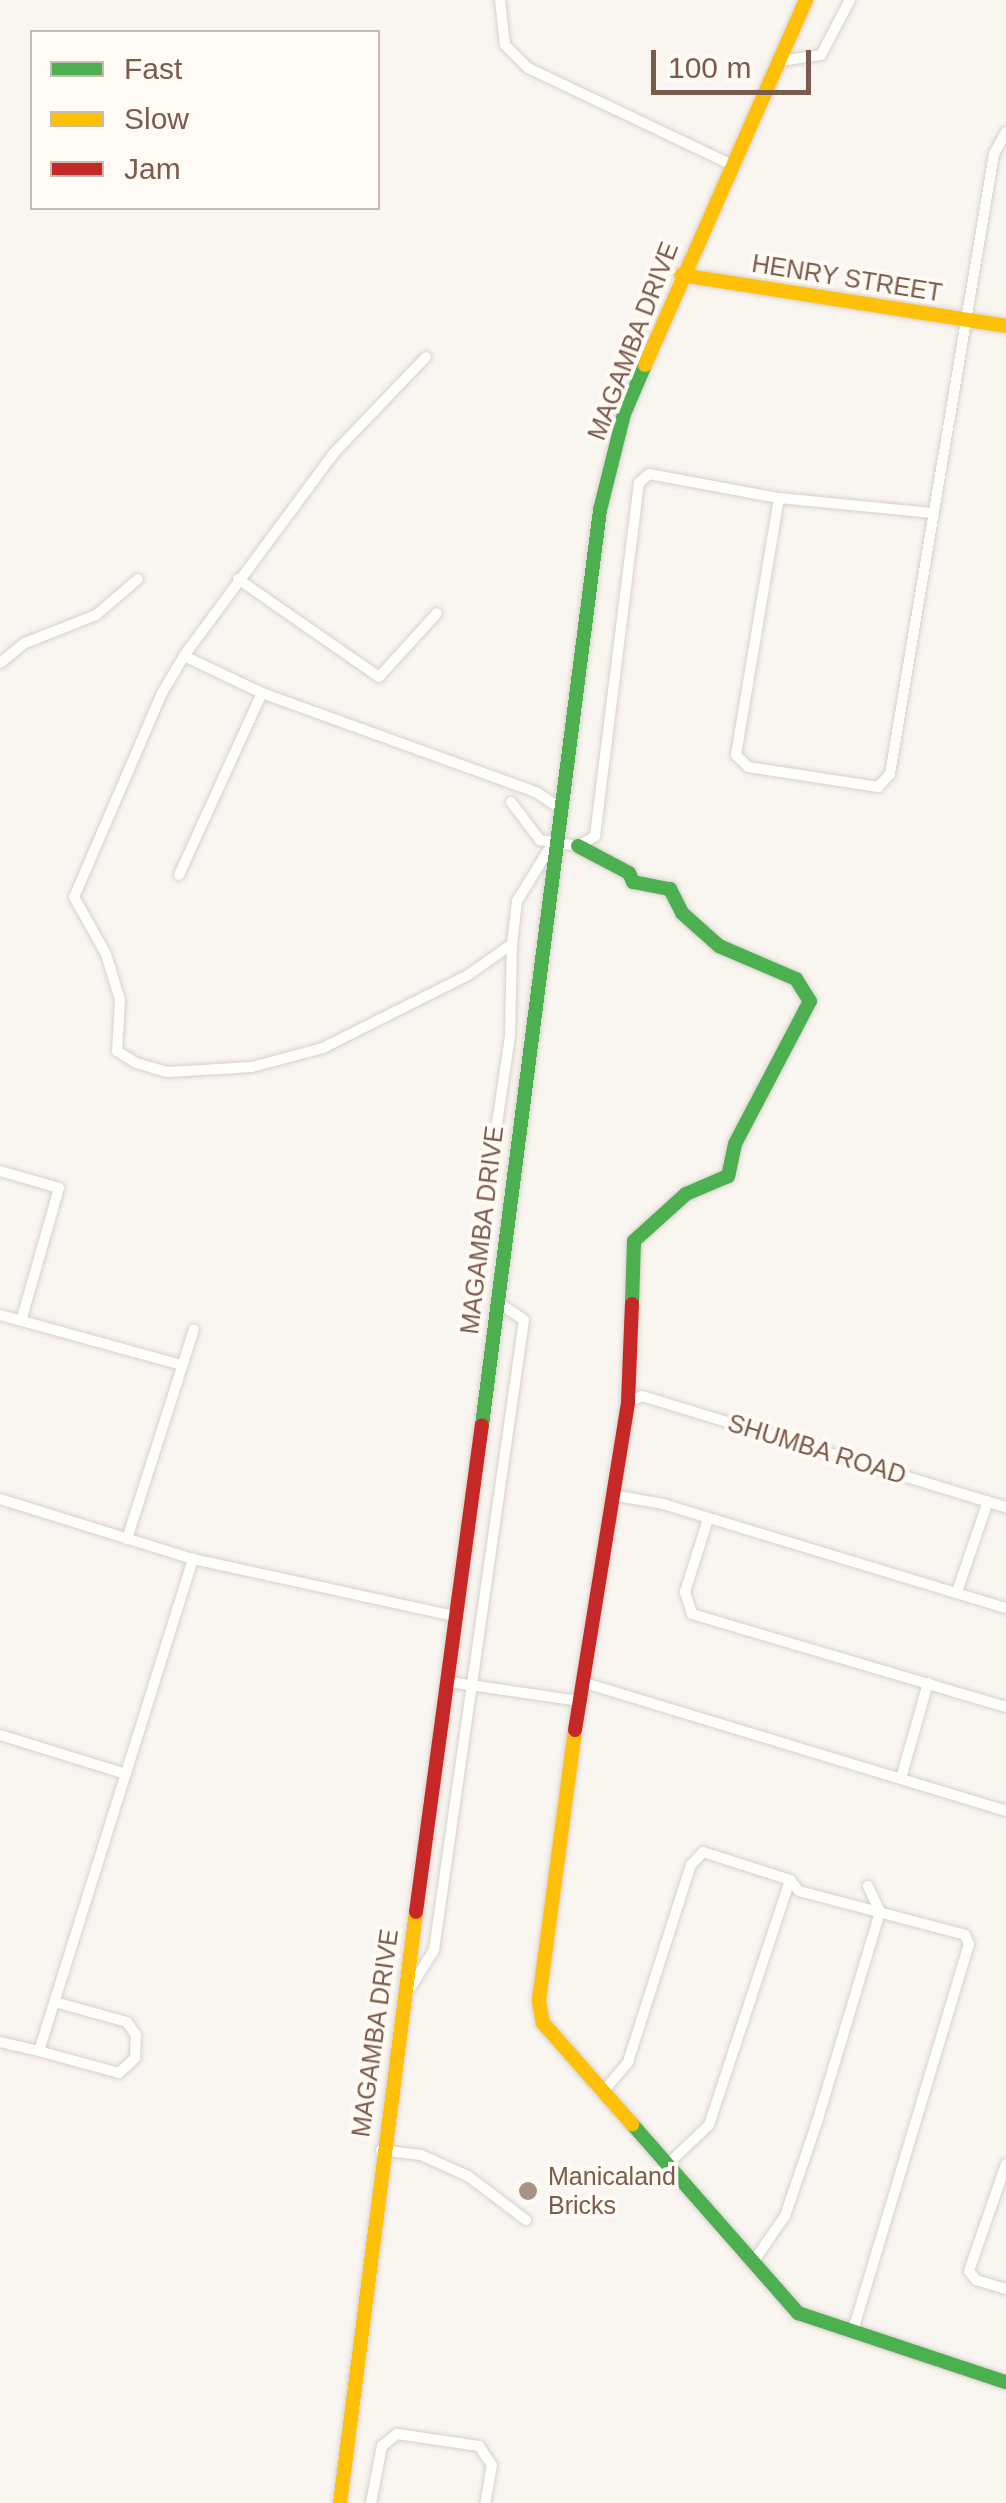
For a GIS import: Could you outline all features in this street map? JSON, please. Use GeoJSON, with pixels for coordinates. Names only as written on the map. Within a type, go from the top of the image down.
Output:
{"type":"FeatureCollection","features":[{"type":"Feature","properties":{"kind":"street"},"geometry":{"type":"LineString","coordinates":[[500,0],[505,45],[528,68],[730,164]]}},
{"type":"Feature","properties":{"kind":"street","name":"MAGAMBA DRIVE"},"geometry":{"type":"LineString","coordinates":[[340,2503],[381,2150],[458,1617],[552,844],[600,510],[624,414],[681,275],[806,0]]}},
{"type":"Feature","properties":{"kind":"street"},"geometry":{"type":"LineString","coordinates":[[780,61],[821,55],[850,0]]}},
{"type":"Feature","properties":{"kind":"street"},"geometry":{"type":"LineString","coordinates":[[779,498],[736,754],[748,767],[870,789],[890,774],[994,154],[1006,132]]}},
{"type":"Feature","properties":{"kind":"street","name":"HENRY STREET"},"geometry":{"type":"LineString","coordinates":[[681,275],[1006,326]]}},
{"type":"Feature","properties":{"kind":"street"},"geometry":{"type":"LineString","coordinates":[[426,357],[334,453],[184,656],[162,693],[74,897],[106,954],[120,1000],[116,1052],[168,1072],[252,1067],[323,1048],[468,975],[512,944]]}},
{"type":"Feature","properties":{"kind":"street"},"geometry":{"type":"LineString","coordinates":[[578,846],[595,836],[638,482],[649,474],[779,498],[933,513]]}},
{"type":"Feature","properties":{"kind":"street"},"geometry":{"type":"LineString","coordinates":[[238,579],[379,677],[437,614]]}},
{"type":"Feature","properties":{"kind":"street"},"geometry":{"type":"LineString","coordinates":[[0,663],[25,644],[96,615],[138,580]]}},
{"type":"Feature","properties":{"kind":"street"},"geometry":{"type":"LineString","coordinates":[[184,656],[262,693],[536,792],[557,806]]}},
{"type":"Feature","properties":{"kind":"street"},"geometry":{"type":"LineString","coordinates":[[179,875],[262,693]]}},
{"type":"Feature","properties":{"kind":"street"},"geometry":{"type":"LineString","coordinates":[[510,802],[528,830],[552,844],[578,846],[628,873],[632,882],[670,889],[682,913],[719,946],[774,967],[810,994],[806,1016],[778,1052],[754,1117],[735,1144],[728,1176],[686,1194],[637,1234],[628,1402],[585,1683],[579,1700],[540,2001],[543,2023],[798,2313],[851,2334],[1006,2382]]}},
{"type":"Feature","properties":{"kind":"street"},"geometry":{"type":"LineString","coordinates":[[490,1170],[512,1021],[512,944],[517,901],[552,844]]}},
{"type":"Feature","properties":{"kind":"street"},"geometry":{"type":"LineString","coordinates":[[0,1171],[58,1188],[21,1321]]}},
{"type":"Feature","properties":{"kind":"street"},"geometry":{"type":"LineString","coordinates":[[404,1999],[434,1950],[524,1320],[496,1302]]}},
{"type":"Feature","properties":{"kind":"street"},"geometry":{"type":"LineString","coordinates":[[0,1315],[182,1365]]}},
{"type":"Feature","properties":{"kind":"street"},"geometry":{"type":"LineString","coordinates":[[127,1538],[194,1329]]}},
{"type":"Feature","properties":{"kind":"street","name":"SHUMBA ROAD"},"geometry":{"type":"LineString","coordinates":[[628,1402],[642,1396],[1006,1507]]}},
{"type":"Feature","properties":{"kind":"street"},"geometry":{"type":"LineString","coordinates":[[612,1494],[1006,1608]]}},
{"type":"Feature","properties":{"kind":"street"},"geometry":{"type":"LineString","coordinates":[[0,1499],[194,1559],[458,1617]]}},
{"type":"Feature","properties":{"kind":"street"},"geometry":{"type":"LineString","coordinates":[[957,1592],[988,1501]]}},
{"type":"Feature","properties":{"kind":"street"},"geometry":{"type":"LineString","coordinates":[[708,1519],[684,1592],[692,1614],[1006,1707]]}},
{"type":"Feature","properties":{"kind":"street"},"geometry":{"type":"LineString","coordinates":[[39,2051],[194,1559]]}},
{"type":"Feature","properties":{"kind":"street"},"geometry":{"type":"LineString","coordinates":[[449,1682],[474,1690],[579,1700]]}},
{"type":"Feature","properties":{"kind":"street"},"geometry":{"type":"LineString","coordinates":[[585,1683],[1006,1810]]}},
{"type":"Feature","properties":{"kind":"street"},"geometry":{"type":"LineString","coordinates":[[901,1778],[928,1683]]}},
{"type":"Feature","properties":{"kind":"street"},"geometry":{"type":"LineString","coordinates":[[0,1734],[126,1774]]}},
{"type":"Feature","properties":{"kind":"street"},"geometry":{"type":"LineString","coordinates":[[603,2092],[628,2062],[695,1857],[702,1852],[790,1880],[799,1891],[957,1931],[969,1944],[851,2334]]}},
{"type":"Feature","properties":{"kind":"street"},"geometry":{"type":"LineString","coordinates":[[667,2164],[709,2125],[790,1880]]}},
{"type":"Feature","properties":{"kind":"street"},"geometry":{"type":"LineString","coordinates":[[753,2262],[785,2216],[880,1912],[868,1886]]}},
{"type":"Feature","properties":{"kind":"street"},"geometry":{"type":"LineString","coordinates":[[0,2042],[119,2074],[136,2058],[136,2035],[127,2022],[55,2002]]}},
{"type":"Feature","properties":{"kind":"street"},"geometry":{"type":"LineString","coordinates":[[381,2150],[420,2156],[468,2176],[526,2220]]}},
{"type":"Feature","properties":{"kind":"street"},"geometry":{"type":"LineString","coordinates":[[1006,2164],[969,2270],[1006,2289]]}},
{"type":"Feature","properties":{"kind":"street"},"geometry":{"type":"LineString","coordinates":[[371,2503],[382,2446],[397,2434],[479,2446],[492,2465],[485,2503]]}},
{"type":"Feature","properties":{"kind":"traffic: fast"},"geometry":{"type":"LineString","coordinates":[[482,1425],[600,510],[624,414],[645,365]]}},
{"type":"Feature","properties":{"kind":"traffic: fast"},"geometry":{"type":"LineString","coordinates":[[578,846],[629,873],[633,882],[670,889],[682,913],[719,946],[796,979],[810,1001],[735,1144],[728,1176],[686,1194],[634,1241],[632,1304]]}},
{"type":"Feature","properties":{"kind":"traffic: fast"},"geometry":{"type":"LineString","coordinates":[[632,2124],[798,2313],[1006,2382]]}},
{"type":"Feature","properties":{"kind":"traffic: slow"},"geometry":{"type":"LineString","coordinates":[[645,365],[806,0]]}},
{"type":"Feature","properties":{"kind":"traffic: slow"},"geometry":{"type":"LineString","coordinates":[[681,275],[1006,326]]}},
{"type":"Feature","properties":{"kind":"traffic: slow"},"geometry":{"type":"LineString","coordinates":[[575,1730],[539,2001],[543,2023],[632,2124]]}},
{"type":"Feature","properties":{"kind":"traffic: slow"},"geometry":{"type":"LineString","coordinates":[[340,2503],[416,1912]]}},
{"type":"Feature","properties":{"kind":"traffic: jam"},"geometry":{"type":"LineString","coordinates":[[575,1730],[628,1402],[632,1304]]}},
{"type":"Feature","properties":{"kind":"traffic: jam"},"geometry":{"type":"LineString","coordinates":[[416,1912],[482,1425]]}},
{"type":"Feature","properties":{"kind":"place","name":"Manicaland Bricks"},"geometry":{"type":"Point","coordinates":[528,2191]}}]}
